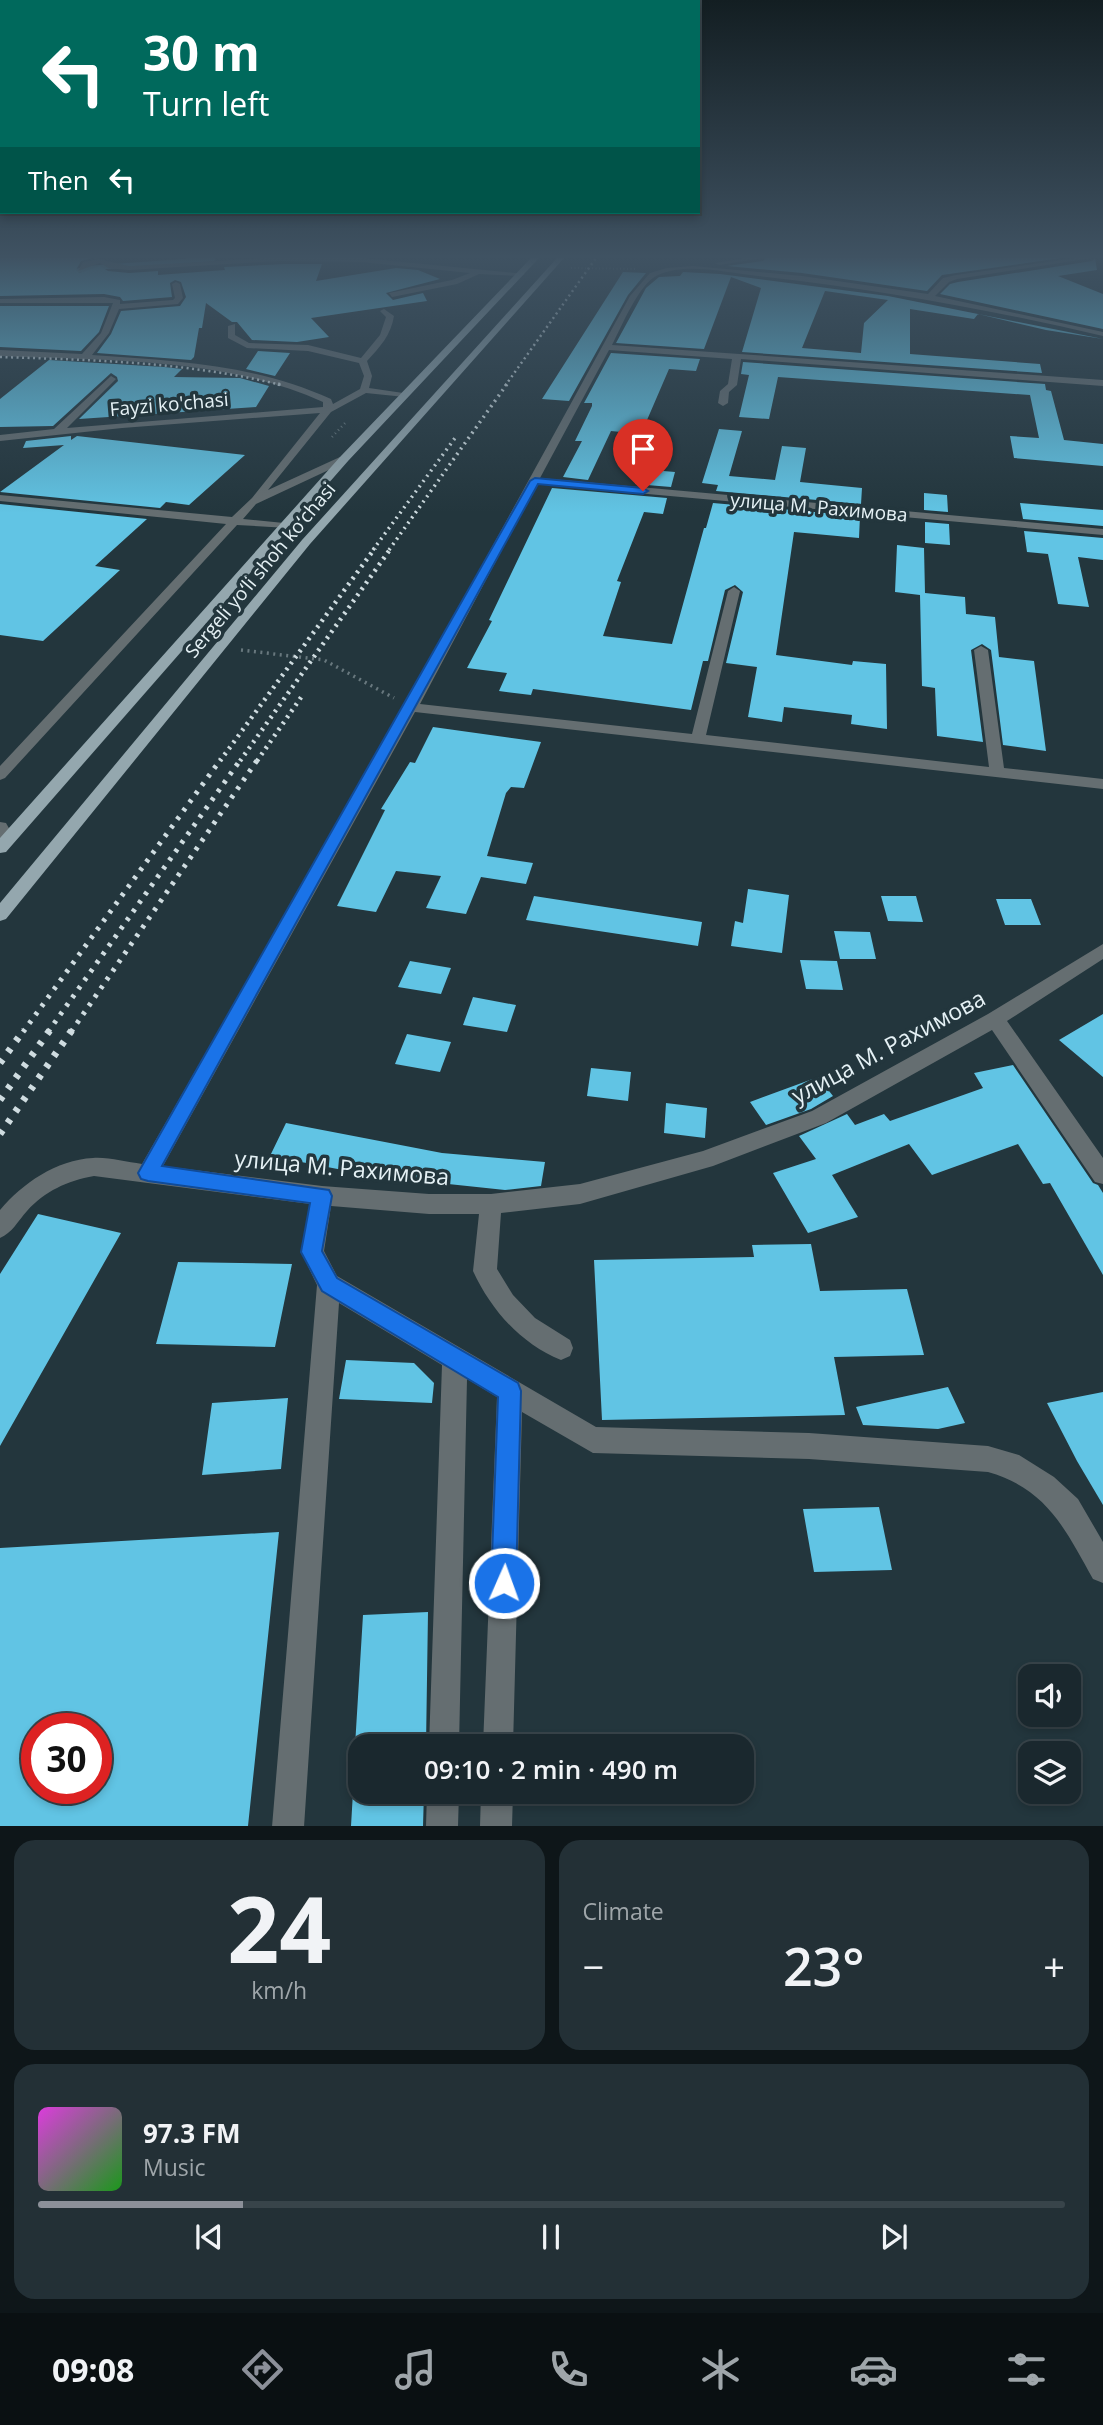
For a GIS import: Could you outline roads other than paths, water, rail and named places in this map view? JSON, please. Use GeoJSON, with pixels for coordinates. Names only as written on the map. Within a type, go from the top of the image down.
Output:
{"type":"FeatureCollection","features":[{"type":"Feature","properties":{"kind":"main road","name":"Sergeli yo‘li shoh ko‘chasi"},"geometry":{"type":"LineString","coordinates":[[2,838],[344,459],[454,343]]}},
{"type":"Feature","properties":{"kind":"main road","name":"Sergeli yo‘li shoh ko‘chasi"},"geometry":{"type":"LineString","coordinates":[[0,915],[306,542],[484,343]]}},
{"type":"Feature","properties":{"kind":"street"},"geometry":{"type":"LineString","coordinates":[[84,358],[97,343]]}},
{"type":"Feature","properties":{"kind":"street"},"geometry":{"type":"LineString","coordinates":[[244,343],[308,348],[363,361]]}},
{"type":"Feature","properties":{"kind":"street"},"geometry":{"type":"LineString","coordinates":[[363,361],[379,343]]}},
{"type":"Feature","properties":{"kind":"street"},"geometry":{"type":"LineString","coordinates":[[148,1173],[411,706],[609,343]]}},
{"type":"Feature","properties":{"kind":"street"},"geometry":{"type":"LineString","coordinates":[[607,347],[1103,383]]}},
{"type":"Feature","properties":{"kind":"street"},"geometry":{"type":"LineString","coordinates":[[0,353],[163,362],[248,371],[274,377],[328,401],[328,410],[252,502],[0,775]]}},
{"type":"Feature","properties":{"kind":"street"},"geometry":{"type":"LineString","coordinates":[[723,403],[725,391],[732,384],[737,356]]}},
{"type":"Feature","properties":{"kind":"street"},"geometry":{"type":"LineString","coordinates":[[363,361],[368,376],[364,390],[405,394]]}},
{"type":"Feature","properties":{"kind":"street"},"geometry":{"type":"LineString","coordinates":[[57,432],[111,379]]}},
{"type":"Feature","properties":{"kind":"street","name":"Fayzi ko'chasi"},"geometry":{"type":"LineString","coordinates":[[0,438],[328,410],[364,390]]}},
{"type":"Feature","properties":{"kind":"street"},"geometry":{"type":"LineString","coordinates":[[252,502],[344,459]]}},
{"type":"Feature","properties":{"kind":"street","name":"улица М. Рахимова"},"geometry":{"type":"LineString","coordinates":[[535,481],[1103,532]]}},
{"type":"Feature","properties":{"kind":"street"},"geometry":{"type":"LineString","coordinates":[[0,498],[284,526]]}},
{"type":"Feature","properties":{"kind":"street"},"geometry":{"type":"LineString","coordinates":[[698,739],[734,591]]}},
{"type":"Feature","properties":{"kind":"street"},"geometry":{"type":"LineString","coordinates":[[981,650],[997,772]]}},
{"type":"Feature","properties":{"kind":"street"},"geometry":{"type":"LineString","coordinates":[[411,706],[1103,784]]}},
{"type":"Feature","properties":{"kind":"street","name":"улица М. Рахимова"},"geometry":{"type":"LineString","coordinates":[[0,1228],[33,1190],[53,1177],[94,1167],[322,1196],[429,1204],[491,1204],[580,1194],[705,1160],[819,1117],[995,1019],[1103,950]]}},
{"type":"Feature","properties":{"kind":"street"},"geometry":{"type":"LineString","coordinates":[[995,1019],[1103,1175]]}},
{"type":"Feature","properties":{"kind":"street"},"geometry":{"type":"LineString","coordinates":[[322,1196],[312,1252],[329,1284],[593,1440],[809,1446],[988,1458],[1018,1468],[1045,1486],[1068,1509],[1103,1569]]}},
{"type":"Feature","properties":{"kind":"street"},"geometry":{"type":"LineString","coordinates":[[491,1204],[485,1271],[505,1303],[526,1326],[561,1348]]}},
{"type":"Feature","properties":{"kind":"street"},"geometry":{"type":"LineString","coordinates":[[288,1826],[329,1284]]}},
{"type":"Feature","properties":{"kind":"street"},"geometry":{"type":"LineString","coordinates":[[444,1734],[455,1358]]}},
{"type":"Feature","properties":{"kind":"street"},"geometry":{"type":"LineString","coordinates":[[498,1734],[510,1391]]}},
{"type":"Feature","properties":{"kind":"street"},"geometry":{"type":"LineString","coordinates":[[442,1826],[443,1804]]}},
{"type":"Feature","properties":{"kind":"street"},"geometry":{"type":"LineString","coordinates":[[496,1826],[497,1804]]}},
{"type":"Feature","properties":{"kind":"railway"},"geometry":{"type":"LineString","coordinates":[[505,386],[535,343]]}},
{"type":"Feature","properties":{"kind":"railway"},"geometry":{"type":"LineString","coordinates":[[0,357],[176,367],[281,385],[278,384]]}},
{"type":"Feature","properties":{"kind":"railway"},"geometry":{"type":"LineString","coordinates":[[389,550],[507,384]]}},
{"type":"Feature","properties":{"kind":"railway"},"geometry":{"type":"LineString","coordinates":[[373,550],[455,438]]}},
{"type":"Feature","properties":{"kind":"railway"},"geometry":{"type":"LineString","coordinates":[[220,761],[375,548]]}},
{"type":"Feature","properties":{"kind":"railway"},"geometry":{"type":"LineString","coordinates":[[240,761],[391,548]]}},
{"type":"Feature","properties":{"kind":"railway"},"geometry":{"type":"LineString","coordinates":[[257,761],[302,696]]}},
{"type":"Feature","properties":{"kind":"railway"},"geometry":{"type":"LineString","coordinates":[[23,1032],[221,759]]}},
{"type":"Feature","properties":{"kind":"railway"},"geometry":{"type":"LineString","coordinates":[[48,1032],[241,759]]}},
{"type":"Feature","properties":{"kind":"railway"},"geometry":{"type":"LineString","coordinates":[[71,1032],[258,759]]}},
{"type":"Feature","properties":{"kind":"railway"},"geometry":{"type":"LineString","coordinates":[[0,1063],[24,1030]]}},
{"type":"Feature","properties":{"kind":"railway"},"geometry":{"type":"LineString","coordinates":[[0,1100],[50,1030]]}},
{"type":"Feature","properties":{"kind":"railway"},"geometry":{"type":"LineString","coordinates":[[0,1134],[72,1030]]}}]}
